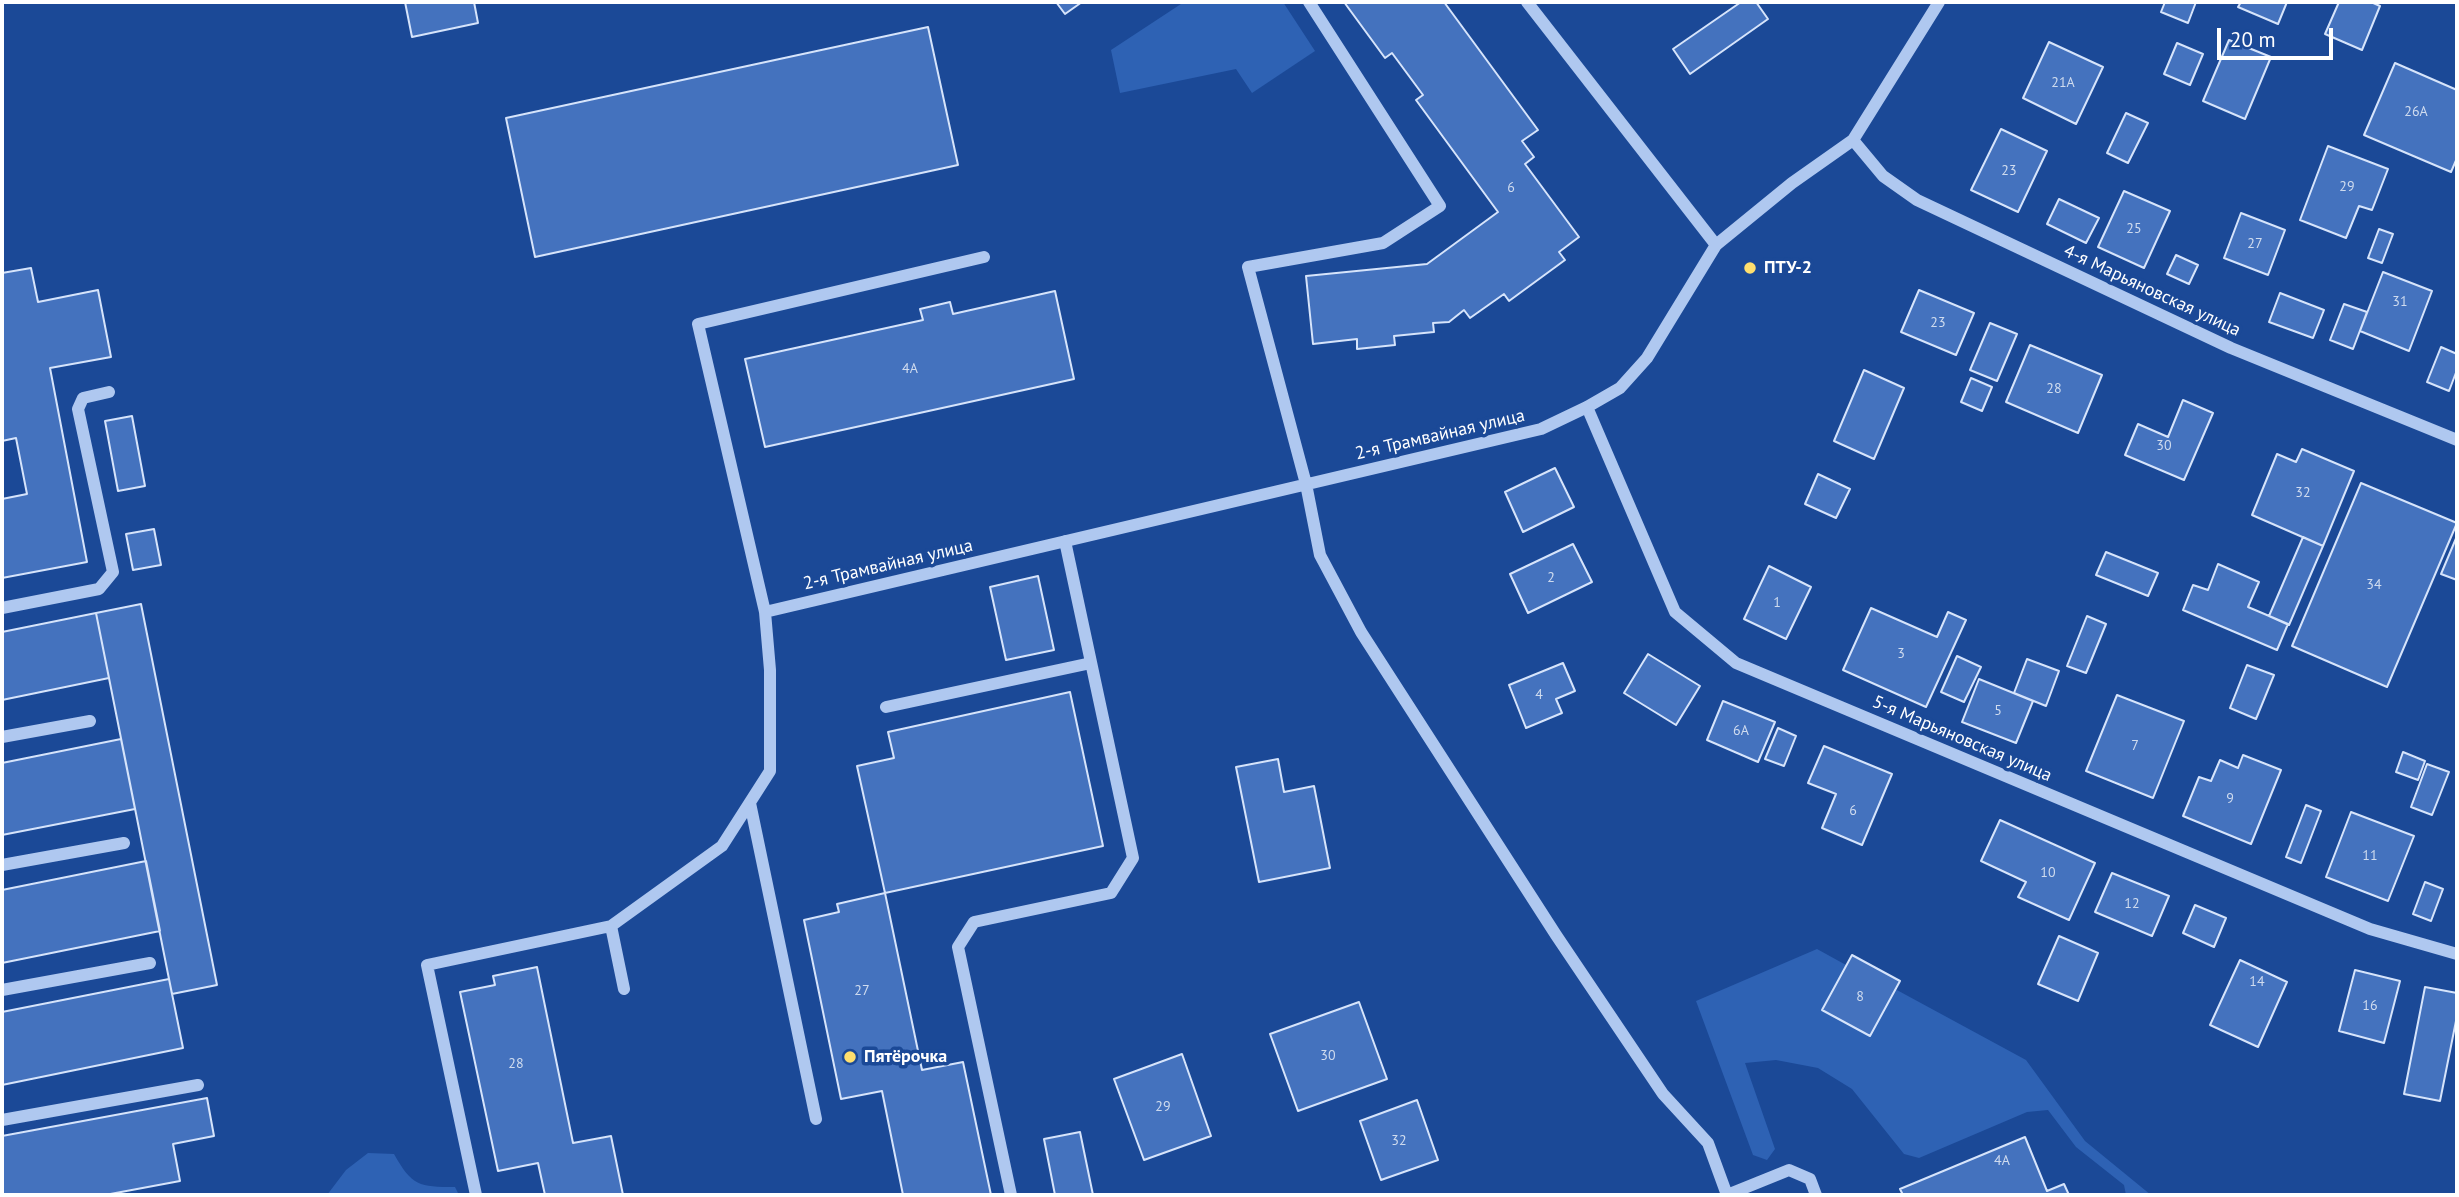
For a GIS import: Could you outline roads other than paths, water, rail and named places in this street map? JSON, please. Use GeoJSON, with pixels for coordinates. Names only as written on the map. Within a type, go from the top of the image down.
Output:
{"type":"FeatureCollection","features":[{"type":"Feature","properties":{"kind":"street"},"geometry":{"type":"LineString","coordinates":[[1309,2],[1440,206],[1383,243],[1248,267],[1306,484],[1320,555],[1361,632],[1556,934],[1663,1094],[1708,1143],[1727,1195],[1789,1170],[1810,1180],[1816,1195]]}},
{"type":"Feature","properties":{"kind":"street"},"geometry":{"type":"LineString","coordinates":[[1527,2],[1716,245]]}},
{"type":"Feature","properties":{"kind":"street","name":"2-я Трамвайная улица"},"geometry":{"type":"LineString","coordinates":[[765,612],[1541,429],[1587,407],[1620,388],[1647,358],[1716,245],[1791,183],[1853,140],[1939,2]]}},
{"type":"Feature","properties":{"kind":"street","name":"4-я Марьяновская улица"},"geometry":{"type":"LineString","coordinates":[[1853,140],[1883,176],[1917,200],[2231,348],[2457,440]]}},
{"type":"Feature","properties":{"kind":"street"},"geometry":{"type":"LineString","coordinates":[[476,1195],[428,965],[611,926],[722,846],[770,771],[770,670],[765,612],[698,324],[984,257]]}},
{"type":"Feature","properties":{"kind":"street"},"geometry":{"type":"LineString","coordinates":[[2,608],[99,589],[113,572],[78,409],[83,398],[109,392]]}},
{"type":"Feature","properties":{"kind":"street","name":"5-я Марьяновская улица"},"geometry":{"type":"LineString","coordinates":[[1587,407],[1675,612],[1736,663],[2370,929],[2457,954]]}},
{"type":"Feature","properties":{"kind":"street"},"geometry":{"type":"LineString","coordinates":[[1011,1195],[958,947],[974,922],[1111,893],[1133,858],[1065,541]]}},
{"type":"Feature","properties":{"kind":"street"},"geometry":{"type":"LineString","coordinates":[[886,707],[1091,663]]}},
{"type":"Feature","properties":{"kind":"street"},"geometry":{"type":"LineString","coordinates":[[2,737],[90,721]]}},
{"type":"Feature","properties":{"kind":"street"},"geometry":{"type":"LineString","coordinates":[[750,803],[816,1119]]}},
{"type":"Feature","properties":{"kind":"street"},"geometry":{"type":"LineString","coordinates":[[2,865],[124,843]]}},
{"type":"Feature","properties":{"kind":"street"},"geometry":{"type":"LineString","coordinates":[[611,926],[624,989]]}},
{"type":"Feature","properties":{"kind":"street"},"geometry":{"type":"LineString","coordinates":[[2,990],[150,963]]}},
{"type":"Feature","properties":{"kind":"street"},"geometry":{"type":"LineString","coordinates":[[2,1120],[198,1085]]}},
{"type":"Feature","properties":{"kind":"place","name":"ПТУ-2"},"geometry":{"type":"Point","coordinates":[1750,268]}},
{"type":"Feature","properties":{"kind":"place","name":"Пятёрочка"},"geometry":{"type":"Point","coordinates":[850,1057]}}]}
